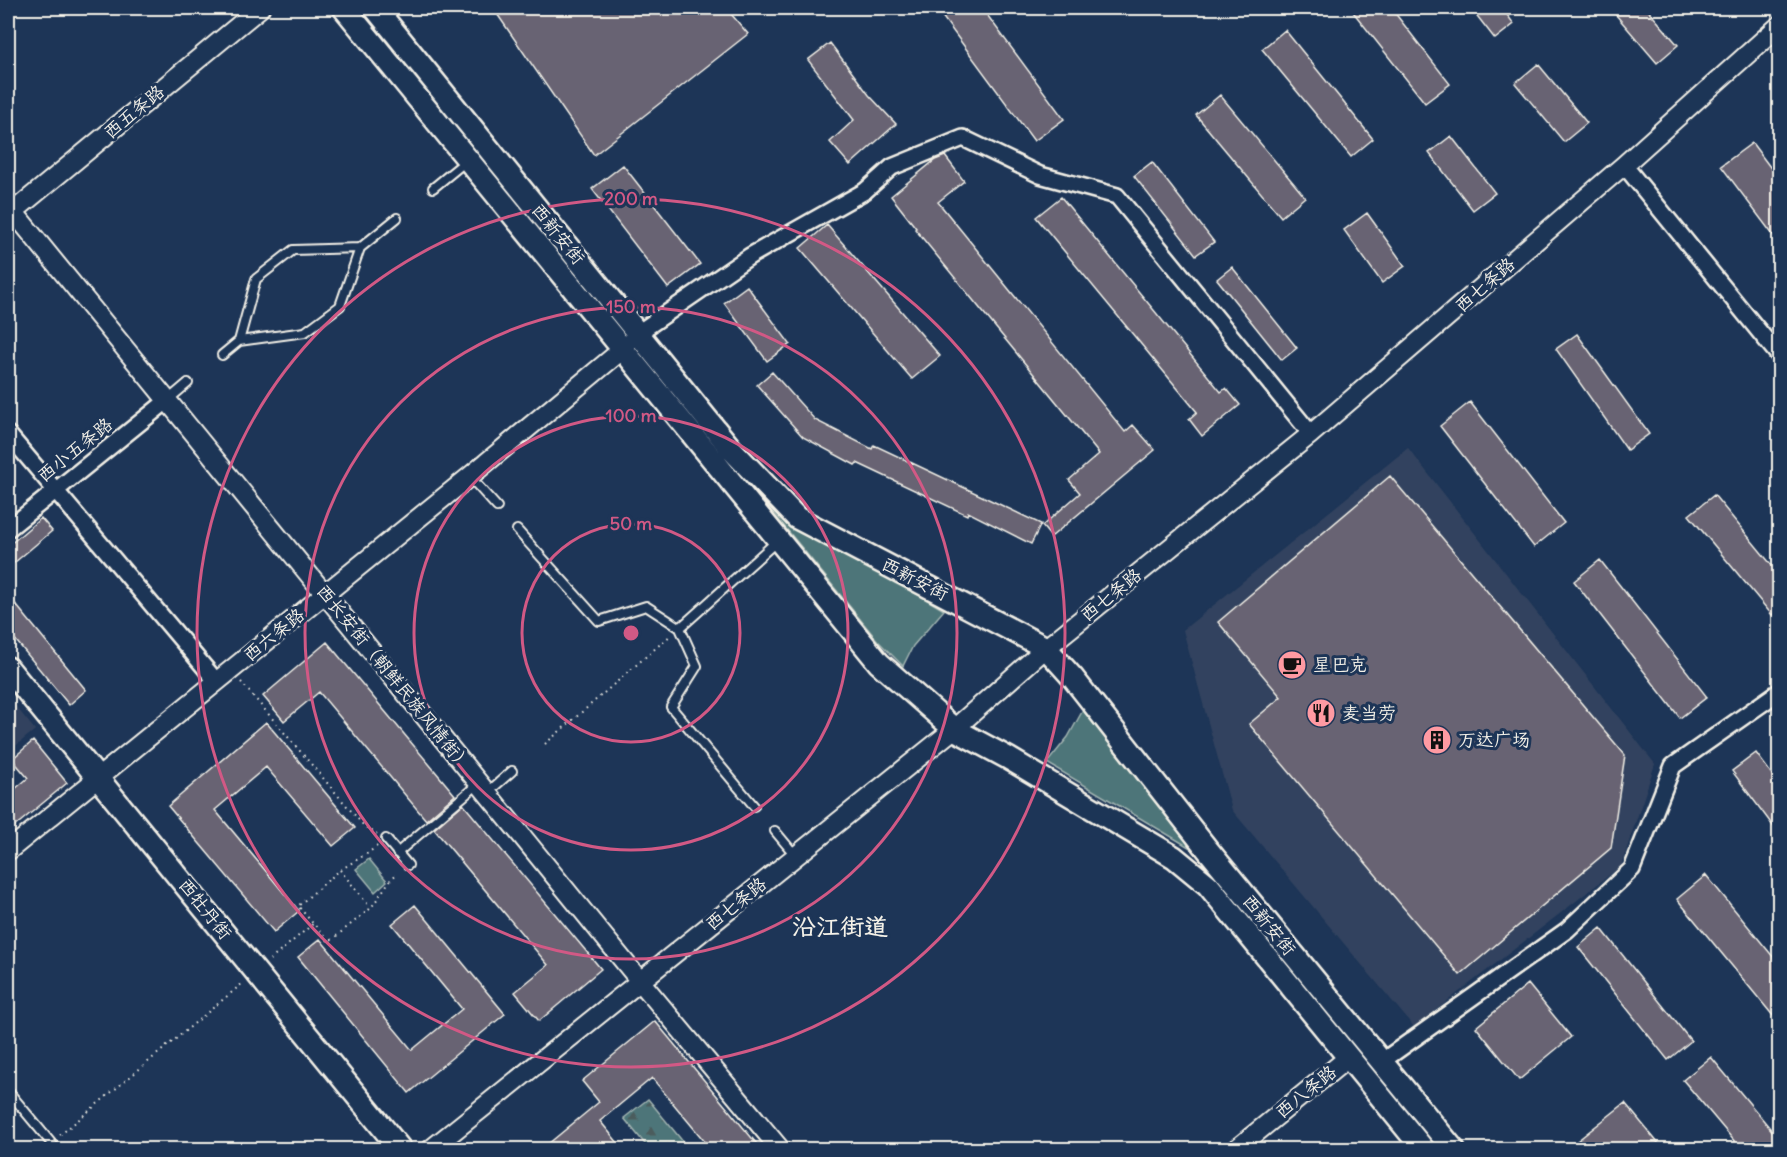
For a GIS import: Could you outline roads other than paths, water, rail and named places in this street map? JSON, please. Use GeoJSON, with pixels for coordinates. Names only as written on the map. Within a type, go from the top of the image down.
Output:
{"type":"FeatureCollection","features":[{"type":"Feature","properties":{"kind":"main road","name":"西新安街"},"geometry":{"type":"LineString","coordinates":[[344,8],[879,663],[954,729],[1008,758],[1174,857],[1208,885],[1424,1149]]}},
{"type":"Feature","properties":{"kind":"main road","name":"西新安街"},"geometry":{"type":"LineString","coordinates":[[375,8],[732,450],[797,518],[1046,648],[1208,850],[1454,1149]]}},
{"type":"Feature","properties":{"kind":"main road","name":"西牡丹街"},"geometry":{"type":"LineString","coordinates":[[8,668],[402,1149]]}},
{"type":"Feature","properties":{"kind":"street","name":"西五条路"},"geometry":{"type":"LineString","coordinates":[[9,211],[260,8]]}},
{"type":"Feature","properties":{"kind":"street","name":"西七条路"},"geometry":{"type":"LineString","coordinates":[[430,1149],[954,729],[1046,648],[1311,434],[1624,165],[1779,25]]}},
{"type":"Feature","properties":{"kind":"street"},"geometry":{"type":"LineString","coordinates":[[623,349],[638,333],[750,256],[865,191],[892,167],[963,138],[1040,175],[1117,196],[1311,434]]}},
{"type":"Feature","properties":{"kind":"street"},"geometry":{"type":"LineString","coordinates":[[1624,165],[1779,357]]}},
{"type":"Feature","properties":{"kind":"street","name":"西长安街（朝鲜民族风情街）"},"geometry":{"type":"LineString","coordinates":[[9,211],[168,400],[640,981],[781,1149]]}},
{"type":"Feature","properties":{"kind":"street","name":"西六条路"},"geometry":{"type":"LineString","coordinates":[[8,851],[326,594],[623,349]]}},
{"type":"Feature","properties":{"kind":"street","name":"西小五条路"},"geometry":{"type":"LineString","coordinates":[[8,530],[168,400]]}},
{"type":"Feature","properties":{"kind":"street"},"geometry":{"type":"LineString","coordinates":[[8,434],[217,682]]}},
{"type":"Feature","properties":{"kind":"street"},"geometry":{"type":"LineString","coordinates":[[1381,1062],[1567,930],[1632,868],[1673,766],[1779,691]]}},
{"type":"Feature","properties":{"kind":"street","name":"西八条路"},"geometry":{"type":"LineString","coordinates":[[1235,1149],[1349,1057]]}},
{"type":"Feature","properties":{"kind":"lane"},"geometry":{"type":"LineString","coordinates":[[433,189],[468,160]]}},
{"type":"Feature","properties":{"kind":"lane"},"geometry":{"type":"LineString","coordinates":[[222,355],[239,341],[305,332],[340,306],[360,248],[398,218]]}},
{"type":"Feature","properties":{"kind":"lane"},"geometry":{"type":"LineString","coordinates":[[239,341],[256,279],[293,250],[360,248]]}},
{"type":"Feature","properties":{"kind":"lane"},"geometry":{"type":"LineString","coordinates":[[168,400],[188,383]]}},
{"type":"Feature","properties":{"kind":"lane"},"geometry":{"type":"LineString","coordinates":[[469,477],[497,507]]}},
{"type":"Feature","properties":{"kind":"lane"},"geometry":{"type":"LineString","coordinates":[[517,530],[598,621],[646,606],[680,628],[697,666],[671,706],[754,806]]}},
{"type":"Feature","properties":{"kind":"lane"},"geometry":{"type":"LineString","coordinates":[[680,628],[779,539]]}},
{"type":"Feature","properties":{"kind":"lane"},"geometry":{"type":"LineString","coordinates":[[397,853],[483,788],[512,771]]}},
{"type":"Feature","properties":{"kind":"lane"},"geometry":{"type":"LineString","coordinates":[[775,831],[796,856]]}},
{"type":"Feature","properties":{"kind":"lane"},"geometry":{"type":"LineString","coordinates":[[386,839],[408,865]]}},
{"type":"Feature","properties":{"kind":"lane"},"geometry":{"type":"LineString","coordinates":[[8,1090],[57,1149]]}},
{"type":"Feature","properties":{"kind":"place","name":"星巴克"},"geometry":{"type":"Point","coordinates":[1292,665]}},
{"type":"Feature","properties":{"kind":"place","name":"麦当劳"},"geometry":{"type":"Point","coordinates":[1321,713]}},
{"type":"Feature","properties":{"kind":"place","name":"万达广场"},"geometry":{"type":"Point","coordinates":[1437,740]}},
{"type":"Feature","properties":{"kind":"district","name":"沿江街道"},"geometry":{"type":"Point","coordinates":[840,927]}}]}
